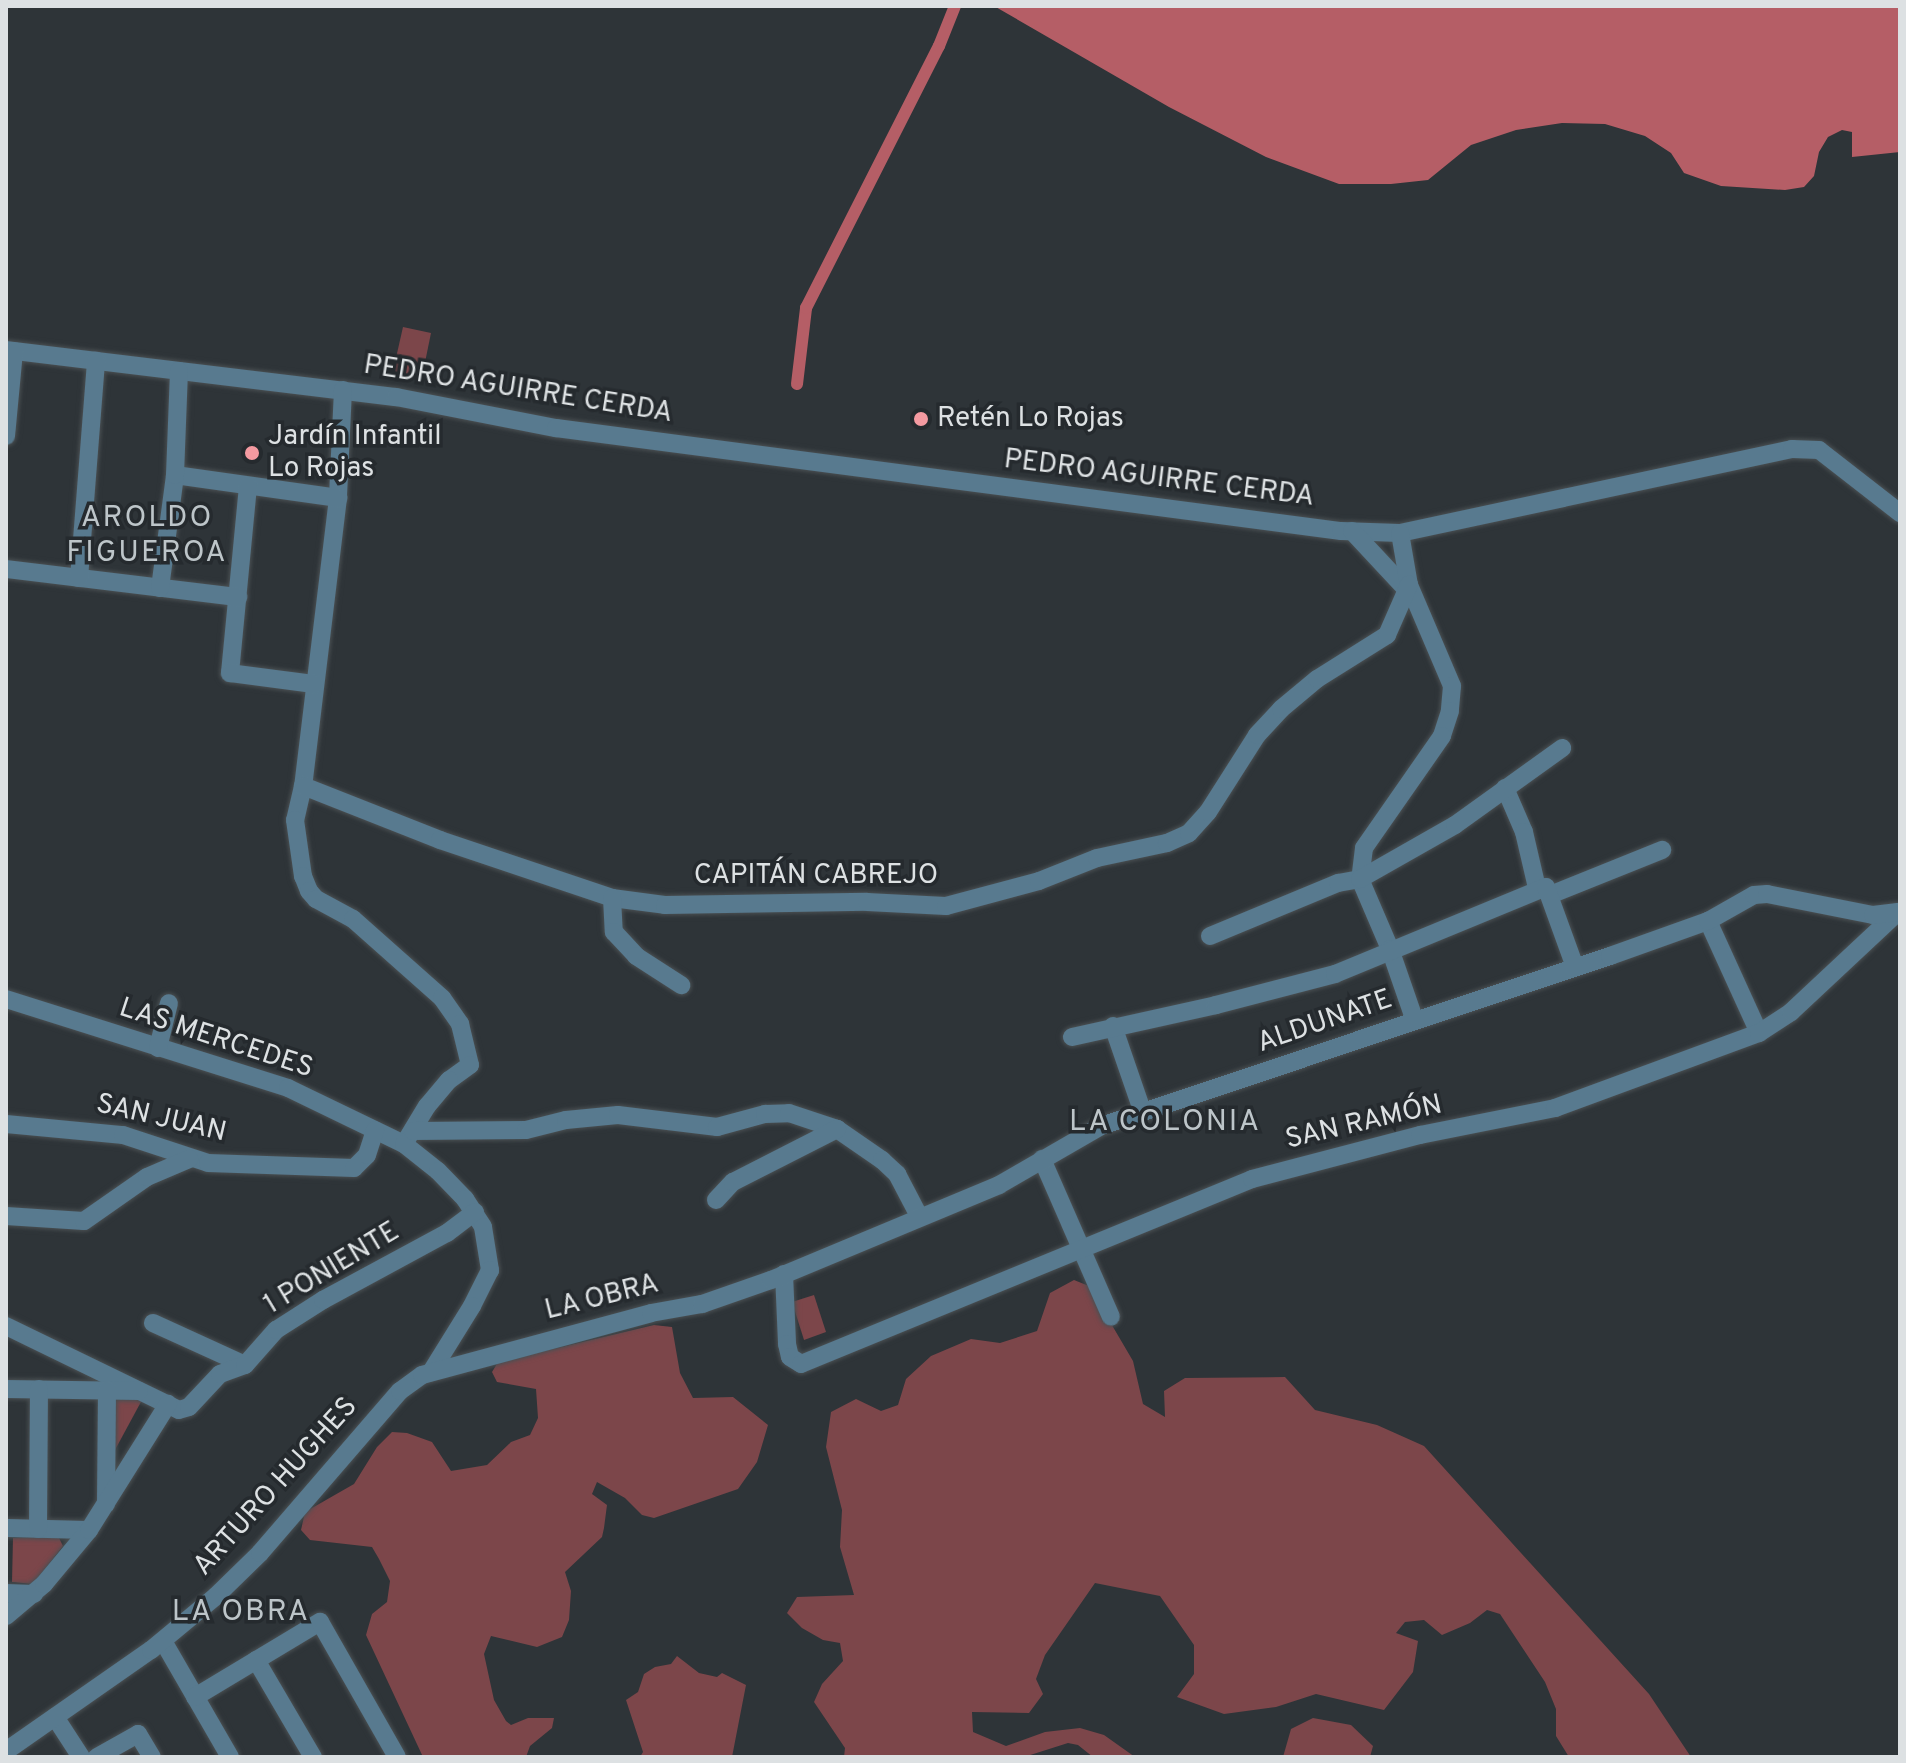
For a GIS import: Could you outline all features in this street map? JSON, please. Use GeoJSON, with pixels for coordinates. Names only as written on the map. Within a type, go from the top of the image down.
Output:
{"type":"FeatureCollection","features":[{"type":"Feature","properties":{"kind":"street","name":"PEDRO AGUIRRE CERDA"},"geometry":{"type":"LineString","coordinates":[[10,351],[396,397],[556,428],[1352,531],[1400,533],[1792,449],[1819,450],[1900,513]]}},
{"type":"Feature","properties":{"kind":"street"},"geometry":{"type":"LineString","coordinates":[[6,436],[10,351]]}},
{"type":"Feature","properties":{"kind":"street"},"geometry":{"type":"LineString","coordinates":[[79,578],[96,361]]}},
{"type":"Feature","properties":{"kind":"street"},"geometry":{"type":"LineString","coordinates":[[160,588],[175,475],[179,371]]}},
{"type":"Feature","properties":{"kind":"street"},"geometry":{"type":"LineString","coordinates":[[343,390],[338,498],[303,786],[295,820],[303,876],[309,891],[316,899],[353,919],[442,998],[460,1024],[470,1065],[434,1098],[409,1137],[475,1212],[489,1247],[490,1270],[472,1306],[431,1372]]}},
{"type":"Feature","properties":{"kind":"street"},"geometry":{"type":"LineString","coordinates":[[175,475],[338,498]]}},
{"type":"Feature","properties":{"kind":"street"},"geometry":{"type":"LineString","coordinates":[[248,486],[230,673],[314,684]]}},
{"type":"Feature","properties":{"kind":"street"},"geometry":{"type":"LineString","coordinates":[[1352,531],[1408,587]]}},
{"type":"Feature","properties":{"kind":"street"},"geometry":{"type":"LineString","coordinates":[[1400,533],[1408,587],[1452,686],[1450,711],[1442,736],[1364,848],[1360,879],[1390,949],[1415,1021]]}},
{"type":"Feature","properties":{"kind":"street"},"geometry":{"type":"LineString","coordinates":[[6,569],[238,597]]}},
{"type":"Feature","properties":{"kind":"street","name":"CAPITÁN CABREJO"},"geometry":{"type":"LineString","coordinates":[[303,786],[440,840],[612,898],[665,905],[867,902],[946,906],[1039,881],[1097,858],[1167,843],[1189,833],[1208,812],[1257,735],[1281,709],[1317,679],[1387,635],[1408,587]]}},
{"type":"Feature","properties":{"kind":"street"},"geometry":{"type":"LineString","coordinates":[[1210,936],[1338,883],[1360,879],[1455,825],[1562,748]]}},
{"type":"Feature","properties":{"kind":"street"},"geometry":{"type":"LineString","coordinates":[[1505,788],[1575,967]]}},
{"type":"Feature","properties":{"kind":"street"},"geometry":{"type":"LineString","coordinates":[[1072,1037],[1216,1005],[1335,974],[1390,949],[1662,850]]}},
{"type":"Feature","properties":{"kind":"street","name":"ALDUNATE"},"geometry":{"type":"LineString","coordinates":[[784,1274],[999,1185],[1101,1126],[1708,921],[1754,895],[1767,894],[1873,915],[1899,911]]}},
{"type":"Feature","properties":{"kind":"street"},"geometry":{"type":"LineString","coordinates":[[612,898],[614,932],[636,956],[681,985]]}},
{"type":"Feature","properties":{"kind":"street","name":"SAN RAMÓN"},"geometry":{"type":"LineString","coordinates":[[784,1274],[790,1357],[801,1364],[1252,1179],[1420,1135],[1555,1108],[1759,1033],[1791,1012],[1899,911]]}},
{"type":"Feature","properties":{"kind":"street"},"geometry":{"type":"LineString","coordinates":[[1708,921],[1759,1033]]}},
{"type":"Feature","properties":{"kind":"street","name":"LAS MERCEDES"},"geometry":{"type":"LineString","coordinates":[[6,999],[158,1048],[250,1073],[375,1130],[409,1137],[526,1130],[566,1120],[618,1115],[717,1127],[777,1113],[802,1116],[837,1129],[897,1174],[919,1216]]}},
{"type":"Feature","properties":{"kind":"street"},"geometry":{"type":"LineString","coordinates":[[158,1048],[169,1003]]}},
{"type":"Feature","properties":{"kind":"street"},"geometry":{"type":"LineString","coordinates":[[1113,1026],[1142,1110]]}},
{"type":"Feature","properties":{"kind":"street","name":"SAN JUAN"},"geometry":{"type":"LineString","coordinates":[[6,1124],[123,1135],[189,1159],[228,1164],[354,1168],[367,1155],[375,1130]]}},
{"type":"Feature","properties":{"kind":"street"},"geometry":{"type":"LineString","coordinates":[[716,1200],[733,1182],[837,1129]]}},
{"type":"Feature","properties":{"kind":"street"},"geometry":{"type":"LineString","coordinates":[[6,1216],[84,1221],[147,1177],[189,1159]]}},
{"type":"Feature","properties":{"kind":"street"},"geometry":{"type":"LineString","coordinates":[[1042,1159],[1111,1317]]}},
{"type":"Feature","properties":{"kind":"street","name":"1 PONIENTE"},"geometry":{"type":"LineString","coordinates":[[220,1374],[245,1365],[276,1330],[304,1312],[405,1258],[475,1212]]}},
{"type":"Feature","properties":{"kind":"street","name":"LA OBRA"},"geometry":{"type":"LineString","coordinates":[[431,1372],[651,1313],[702,1304],[784,1274]]}},
{"type":"Feature","properties":{"kind":"street"},"geometry":{"type":"LineString","coordinates":[[153,1323],[245,1365]]}},
{"type":"Feature","properties":{"kind":"street"},"geometry":{"type":"LineString","coordinates":[[6,1326],[168,1404],[89,1530],[34,1594],[6,1616]]}},
{"type":"Feature","properties":{"kind":"street","name":"1 PONIENTE"},"geometry":{"type":"LineString","coordinates":[[168,1404],[179,1410],[189,1407],[220,1374],[226,1356]]}},
{"type":"Feature","properties":{"kind":"street","name":"ARTURO HUGHES"},"geometry":{"type":"LineString","coordinates":[[6,1752],[163,1641],[250,1564],[400,1391],[431,1372]]}},
{"type":"Feature","properties":{"kind":"street"},"geometry":{"type":"LineString","coordinates":[[6,1389],[142,1391]]}},
{"type":"Feature","properties":{"kind":"street"},"geometry":{"type":"LineString","coordinates":[[38,1529],[39,1389]]}},
{"type":"Feature","properties":{"kind":"street"},"geometry":{"type":"LineString","coordinates":[[106,1507],[107,1390]]}},
{"type":"Feature","properties":{"kind":"street"},"geometry":{"type":"LineString","coordinates":[[6,1528],[89,1530]]}},
{"type":"Feature","properties":{"kind":"street"},"geometry":{"type":"LineString","coordinates":[[6,1593],[34,1594]]}},
{"type":"Feature","properties":{"kind":"street"},"geometry":{"type":"LineString","coordinates":[[195,1697],[320,1622],[397,1757]]}},
{"type":"Feature","properties":{"kind":"street"},"geometry":{"type":"LineString","coordinates":[[163,1641],[230,1757]]}},
{"type":"Feature","properties":{"kind":"street"},"geometry":{"type":"LineString","coordinates":[[256,1660],[313,1757]]}},
{"type":"Feature","properties":{"kind":"street"},"geometry":{"type":"LineString","coordinates":[[55,1717],[81,1757]]}},
{"type":"Feature","properties":{"kind":"street"},"geometry":{"type":"LineString","coordinates":[[97,1757],[138,1734],[152,1757]]}},
{"type":"Feature","properties":{"kind":"street"},"geometry":{"type":"LineString","coordinates":[[6,1752],[9,1757]]}},
{"type":"Feature","properties":{"kind":"shaded area"},"geometry":{"type":"Polygon","coordinates":[[[994,6],[1900,6],[1900,152],[1852,157],[1852,132],[1842,130],[1828,137],[1819,152],[1814,176],[1804,187],[1785,190],[1721,186],[1684,173],[1671,153],[1645,136],[1605,124],[1562,123],[1516,130],[1471,145],[1428,180],[1339,184],[1266,157],[1169,107],[994,6]]]}},
{"type":"Feature","properties":{"kind":"shaded area"},"geometry":{"type":"Polygon","coordinates":[[[403,327],[431,333],[422,377],[393,371],[403,327]]]}},
{"type":"Feature","properties":{"kind":"shaded area"},"geometry":{"type":"Polygon","coordinates":[[[1074,1280],[1089,1286],[1133,1361],[1143,1404],[1165,1417],[1164,1391],[1185,1378],[1285,1377],[1315,1410],[1377,1425],[1424,1446],[1649,1694],[1691,1757],[1569,1757],[1556,1736],[1556,1709],[1545,1682],[1500,1614],[1487,1610],[1470,1623],[1442,1635],[1424,1620],[1405,1622],[1396,1633],[1418,1641],[1413,1672],[1384,1710],[1316,1694],[1276,1707],[1224,1714],[1177,1697],[1194,1674],[1194,1645],[1160,1596],[1095,1583],[1045,1655],[1036,1679],[1043,1694],[1029,1713],[972,1712],[973,1732],[1006,1746],[1045,1732],[1080,1728],[1104,1735],[1135,1757],[1093,1757],[1078,1745],[1068,1743],[1024,1757],[844,1757],[845,1748],[814,1702],[822,1684],[843,1661],[840,1643],[823,1640],[802,1628],[787,1613],[797,1597],[854,1595],[840,1547],[842,1510],[826,1447],[831,1412],[856,1399],[881,1411],[898,1405],[906,1379],[931,1356],[971,1339],[1000,1343],[1037,1331],[1050,1293],[1074,1280]]]}},
{"type":"Feature","properties":{"kind":"shaded area"},"geometry":{"type":"Polygon","coordinates":[[[814,1295],[826,1332],[804,1340],[792,1302],[814,1295]]]}},
{"type":"Feature","properties":{"kind":"shaded area"},"geometry":{"type":"Polygon","coordinates":[[[654,1325],[672,1327],[680,1373],[693,1398],[733,1397],[768,1425],[757,1462],[738,1489],[654,1518],[642,1515],[625,1498],[597,1482],[592,1494],[607,1505],[602,1537],[565,1572],[571,1591],[569,1620],[562,1637],[537,1647],[491,1636],[484,1654],[494,1700],[506,1721],[511,1725],[528,1718],[554,1718],[552,1728],[530,1746],[526,1757],[423,1757],[366,1635],[372,1614],[387,1602],[390,1581],[372,1547],[310,1540],[301,1530],[305,1512],[354,1484],[377,1447],[392,1432],[407,1433],[432,1442],[451,1471],[487,1465],[511,1442],[530,1435],[538,1418],[536,1389],[497,1382],[492,1372],[498,1362],[654,1325]]]}},
{"type":"Feature","properties":{"kind":"shaded area"},"geometry":{"type":"Polygon","coordinates":[[[112,1393],[142,1400],[109,1461],[112,1393]]]}},
{"type":"Feature","properties":{"kind":"shaded area"},"geometry":{"type":"Polygon","coordinates":[[[58,1536],[63,1546],[33,1584],[12,1582],[13,1538],[58,1536]]]}},
{"type":"Feature","properties":{"kind":"shaded area"},"geometry":{"type":"Polygon","coordinates":[[[677,1656],[699,1673],[717,1677],[722,1673],[746,1685],[732,1757],[640,1757],[643,1752],[626,1700],[638,1692],[644,1674],[655,1667],[671,1664],[677,1656]]]}},
{"type":"Feature","properties":{"kind":"shaded area"},"geometry":{"type":"Polygon","coordinates":[[[1313,1718],[1351,1725],[1373,1746],[1370,1757],[1283,1757],[1291,1729],[1313,1718]]]}},
{"type":"Feature","properties":{"kind":"waterway"},"geometry":{"type":"LineString","coordinates":[[797,384],[806,308],[939,46],[955,6]]}},
{"type":"Feature","properties":{"kind":"place","name":"Retén Lo Rojas"},"geometry":{"type":"Point","coordinates":[921,419]}},
{"type":"Feature","properties":{"kind":"place","name":"Jardín Infantil Lo Rojas"},"geometry":{"type":"Point","coordinates":[252,453]}},
{"type":"Feature","properties":{"kind":"district","name":"AROLDO FIGUEROA"},"geometry":{"type":"Point","coordinates":[147,536]}},
{"type":"Feature","properties":{"kind":"district","name":"LA COLONIA"},"geometry":{"type":"Point","coordinates":[1165,1123]}},
{"type":"Feature","properties":{"kind":"district","name":"LA OBRA"},"geometry":{"type":"Point","coordinates":[241,1613]}}]}
